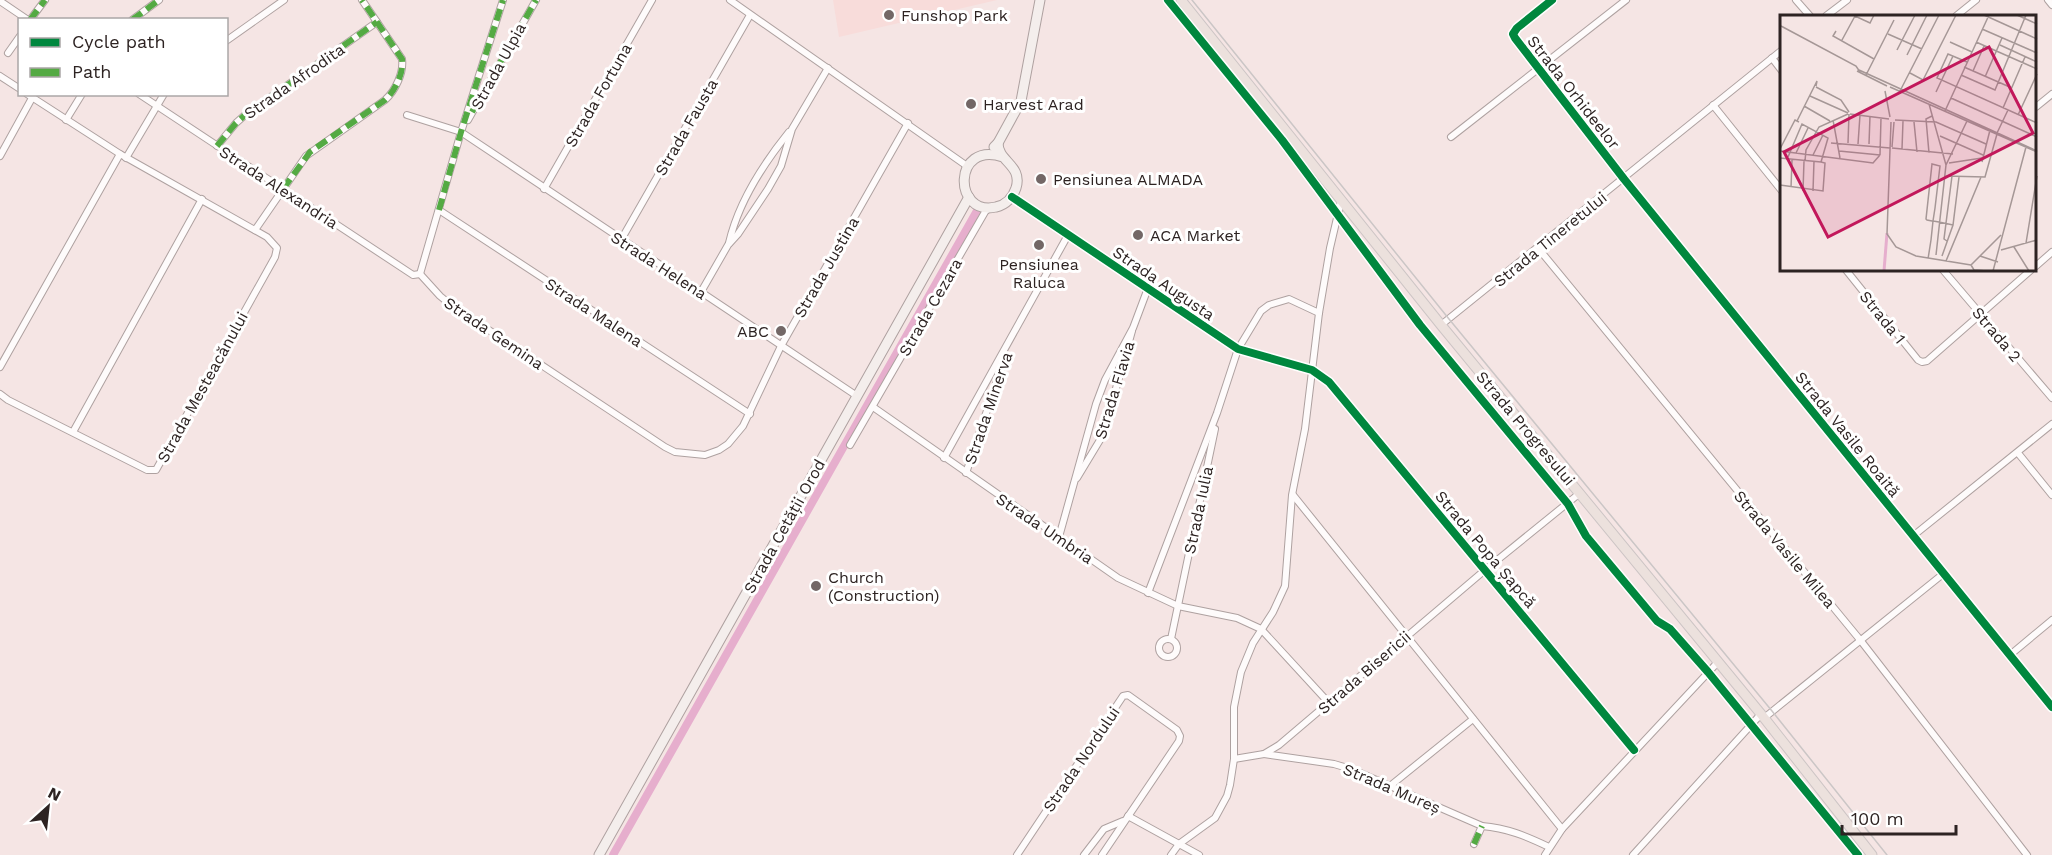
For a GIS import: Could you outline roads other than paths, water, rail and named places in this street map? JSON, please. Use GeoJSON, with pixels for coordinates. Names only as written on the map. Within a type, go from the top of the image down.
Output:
{"type":"FeatureCollection","features":[{"type":"Feature","properties":{"kind":"main road","name":"Strada Progresului"},"geometry":{"type":"LineString","coordinates":[[1180,0],[1341,201],[1763,716],[1872,855]]}},
{"type":"Feature","properties":{"kind":"street"},"geometry":{"type":"LineString","coordinates":[[31,18],[45,0]]}},
{"type":"Feature","properties":{"kind":"street"},"geometry":{"type":"LineString","coordinates":[[135,18],[159,0]]}},
{"type":"Feature","properties":{"kind":"street"},"geometry":{"type":"LineString","coordinates":[[228,40],[284,0]]}},
{"type":"Feature","properties":{"kind":"street"},"geometry":{"type":"LineString","coordinates":[[0,156],[30,96],[123,156],[255,230],[310,152],[385,100],[393,91],[402,69],[402,59],[362,0]]}},
{"type":"Feature","properties":{"kind":"street"},"geometry":{"type":"LineString","coordinates":[[420,274],[461,132],[503,0]]}},
{"type":"Feature","properties":{"kind":"street","name":"Strada Ulpia"},"geometry":{"type":"LineString","coordinates":[[461,132],[536,0]]}},
{"type":"Feature","properties":{"kind":"street","name":"Strada Fortuna"},"geometry":{"type":"LineString","coordinates":[[544,189],[652,0]]}},
{"type":"Feature","properties":{"kind":"street"},"geometry":{"type":"LineString","coordinates":[[730,0],[968,166]]}},
{"type":"Feature","properties":{"kind":"street"},"geometry":{"type":"LineString","coordinates":[[998,143],[999,151],[1015,171],[1016,189],[1012,197],[1002,205],[989,208],[969,198],[963,182],[968,166],[998,143],[1021,101],[1040,0]]}},
{"type":"Feature","properties":{"kind":"street","name":"Strada Orhideelor"},"geometry":{"type":"LineString","coordinates":[[1552,0],[1517,28],[1513,34],[1624,178]]}},
{"type":"Feature","properties":{"kind":"street"},"geometry":{"type":"LineString","coordinates":[[1451,137],[1626,0]]}},
{"type":"Feature","properties":{"kind":"street"},"geometry":{"type":"LineString","coordinates":[[1797,0],[1809,15]]}},
{"type":"Feature","properties":{"kind":"street"},"geometry":{"type":"LineString","coordinates":[[1827,15],[1847,0]]}},
{"type":"Feature","properties":{"kind":"street"},"geometry":{"type":"LineString","coordinates":[[1957,15],[1976,0]]}},
{"type":"Feature","properties":{"kind":"street"},"geometry":{"type":"LineString","coordinates":[[2048,0],[2052,5]]}},
{"type":"Feature","properties":{"kind":"street"},"geometry":{"type":"LineString","coordinates":[[0,1],[26,18]]}},
{"type":"Feature","properties":{"kind":"street","name":"Strada Fausta"},"geometry":{"type":"LineString","coordinates":[[621,240],[750,15]]}},
{"type":"Feature","properties":{"kind":"street","name":"Strada Afrodita"},"geometry":{"type":"LineString","coordinates":[[217,146],[240,118],[377,22]]}},
{"type":"Feature","properties":{"kind":"street"},"geometry":{"type":"LineString","coordinates":[[8,53],[18,39]]}},
{"type":"Feature","properties":{"kind":"street","name":"Strada Tineretului"},"geometry":{"type":"LineString","coordinates":[[1442,325],[1780,52]]}},
{"type":"Feature","properties":{"kind":"street"},"geometry":{"type":"LineString","coordinates":[[1772,58],[1780,68]]}},
{"type":"Feature","properties":{"kind":"street"},"geometry":{"type":"LineString","coordinates":[[728,245],[732,231],[757,180],[775,150],[792,129],[828,68]]}},
{"type":"Feature","properties":{"kind":"street"},"geometry":{"type":"LineString","coordinates":[[0,76],[18,89]]}},
{"type":"Feature","properties":{"kind":"street"},"geometry":{"type":"LineString","coordinates":[[2037,106],[2052,94]]}},
{"type":"Feature","properties":{"kind":"street"},"geometry":{"type":"LineString","coordinates":[[66,120],[81,96]]}},
{"type":"Feature","properties":{"kind":"street","name":"Strada Alexandria"},"geometry":{"type":"LineString","coordinates":[[142,96],[413,275],[420,274]]}},
{"type":"Feature","properties":{"kind":"street"},"geometry":{"type":"LineString","coordinates":[[0,367],[123,156],[163,96]]}},
{"type":"Feature","properties":{"kind":"street"},"geometry":{"type":"LineString","coordinates":[[1713,105],[1780,189]]}},
{"type":"Feature","properties":{"kind":"street","name":"Strada Helena"},"geometry":{"type":"LineString","coordinates":[[407,115],[461,132],[857,396]]}},
{"type":"Feature","properties":{"kind":"street","name":"Strada Justina"},"geometry":{"type":"LineString","coordinates":[[750,414],[781,346],[908,123]]}},
{"type":"Feature","properties":{"kind":"street"},"geometry":{"type":"LineString","coordinates":[[701,292],[728,245],[744,227],[781,166],[792,129]]}},
{"type":"Feature","properties":{"kind":"street"},"geometry":{"type":"LineString","coordinates":[[984,155],[994,154],[1003,157]]}},
{"type":"Feature","properties":{"kind":"street","name":"Strada Vasile Roaită"},"geometry":{"type":"LineString","coordinates":[[1624,178],[2052,707]]}},
{"type":"Feature","properties":{"kind":"street","name":"Strada Augusta"},"geometry":{"type":"LineString","coordinates":[[1012,197],[1238,349],[1312,370]]}},
{"type":"Feature","properties":{"kind":"street","name":"Strada Cetății Orod"},"geometry":{"type":"LineString","coordinates":[[599,855],[969,198]]}},
{"type":"Feature","properties":{"kind":"street"},"geometry":{"type":"LineString","coordinates":[[0,394],[73,432],[202,199]]}},
{"type":"Feature","properties":{"kind":"street"},"geometry":{"type":"LineString","coordinates":[[1171,855],[1179,844],[1208,825],[1222,806],[1230,786],[1234,759],[1235,697],[1246,656],[1273,612],[1285,586],[1292,495],[1305,429],[1319,313],[1341,201]]}},
{"type":"Feature","properties":{"kind":"street","name":"Strada Cezara"},"geometry":{"type":"LineString","coordinates":[[850,445],[989,208]]}},
{"type":"Feature","properties":{"kind":"street","name":"Strada Malena"},"geometry":{"type":"LineString","coordinates":[[439,210],[750,414]]}},
{"type":"Feature","properties":{"kind":"street","name":"Strada Mesteacănului"},"geometry":{"type":"LineString","coordinates":[[73,432],[147,470],[156,470],[277,252],[276,244],[255,230]]}},
{"type":"Feature","properties":{"kind":"street","name":"Strada Minerva"},"geometry":{"type":"LineString","coordinates":[[944,458],[1068,235]]}},
{"type":"Feature","properties":{"kind":"street","name":"Strada Vasile Milea"},"geometry":{"type":"LineString","coordinates":[[1538,248],[1861,641],[2026,855]]}},
{"type":"Feature","properties":{"kind":"street"},"geometry":{"type":"LineString","coordinates":[[2037,265],[2052,252]]}},
{"type":"Feature","properties":{"kind":"street","name":"Strada 1"},"geometry":{"type":"LineString","coordinates":[[1848,272],[1918,360],[1922,362],[1927,361],[1980,315]]}},
{"type":"Feature","properties":{"kind":"street","name":"Strada 2"},"geometry":{"type":"LineString","coordinates":[[1945,272],[2052,398]]}},
{"type":"Feature","properties":{"kind":"street"},"geometry":{"type":"LineString","coordinates":[[1980,315],[2029,272]]}},
{"type":"Feature","properties":{"kind":"street","name":"Strada Gemina"},"geometry":{"type":"LineString","coordinates":[[420,274],[451,305],[675,452],[699,456],[719,450],[735,436],[750,414]]}},
{"type":"Feature","properties":{"kind":"street","name":"Strada Flavia"},"geometry":{"type":"LineString","coordinates":[[1059,537],[1096,404],[1105,380],[1133,328],[1148,288]]}},
{"type":"Feature","properties":{"kind":"street","name":"Strada Iulia"},"geometry":{"type":"LineString","coordinates":[[1148,593],[1218,413],[1238,349],[1261,311],[1269,305],[1288,299],[1319,313]]}},
{"type":"Feature","properties":{"kind":"street","name":"Strada Flavia"},"geometry":{"type":"LineString","coordinates":[[1074,482],[1103,435],[1133,328]]}},
{"type":"Feature","properties":{"kind":"street","name":"Strada Minerva"},"geometry":{"type":"LineString","coordinates":[[966,473],[1010,342]]}},
{"type":"Feature","properties":{"kind":"street","name":"Strada Popa Șapcă"},"geometry":{"type":"LineString","coordinates":[[1312,370],[1329,382],[1635,750]]}},
{"type":"Feature","properties":{"kind":"street"},"geometry":{"type":"LineString","coordinates":[[873,407],[944,458]]}},
{"type":"Feature","properties":{"kind":"street","name":"Strada Iulia"},"geometry":{"type":"LineString","coordinates":[[1171,639],[1218,413]]}},
{"type":"Feature","properties":{"kind":"street"},"geometry":{"type":"LineString","coordinates":[[1913,536],[2052,424]]}},
{"type":"Feature","properties":{"kind":"street"},"geometry":{"type":"LineString","coordinates":[[2018,453],[2052,495]]}},
{"type":"Feature","properties":{"kind":"street","name":"Strada Umbria"},"geometry":{"type":"LineString","coordinates":[[944,458],[1118,578],[1178,606],[1237,618],[1261,629]]}},
{"type":"Feature","properties":{"kind":"street","name":"Strada Bisericii"},"geometry":{"type":"LineString","coordinates":[[1234,759],[1264,754],[1279,746],[1406,636],[1580,493]]}},
{"type":"Feature","properties":{"kind":"street"},"geometry":{"type":"LineString","coordinates":[[1292,495],[1562,829]]}},
{"type":"Feature","properties":{"kind":"street"},"geometry":{"type":"LineString","coordinates":[[1633,855],[1763,716],[1861,641],[1943,574]]}},
{"type":"Feature","properties":{"kind":"street"},"geometry":{"type":"LineString","coordinates":[[2010,655],[2052,620]]}},
{"type":"Feature","properties":{"kind":"street"},"geometry":{"type":"LineString","coordinates":[[1261,629],[1329,703]]}},
{"type":"Feature","properties":{"kind":"street"},"geometry":{"type":"LineString","coordinates":[[1545,855],[1562,829],[1718,662]]}},
{"type":"Feature","properties":{"kind":"street","name":"Strada Nordului"},"geometry":{"type":"LineString","coordinates":[[1017,855],[1123,696],[1128,695],[1177,730],[1180,736],[1179,741],[1126,818]]}},
{"type":"Feature","properties":{"kind":"street"},"geometry":{"type":"LineString","coordinates":[[1390,786],[1473,719]]}},
{"type":"Feature","properties":{"kind":"street","name":"Strada Mureș"},"geometry":{"type":"LineString","coordinates":[[1264,754],[1334,764],[1482,826],[1515,831],[1549,847]]}},
{"type":"Feature","properties":{"kind":"street"},"geometry":{"type":"LineString","coordinates":[[1126,818],[1199,855]]}},
{"type":"Feature","properties":{"kind":"street"},"geometry":{"type":"LineString","coordinates":[[1084,855],[1104,828],[1126,818]]}},
{"type":"Feature","properties":{"kind":"street"},"geometry":{"type":"LineString","coordinates":[[1102,855],[1126,818]]}},
{"type":"Feature","properties":{"kind":"street"},"geometry":{"type":"LineString","coordinates":[[1473,844],[1482,826]]}},
{"type":"Feature","properties":{"kind":"waterway"},"geometry":{"type":"LineString","coordinates":[[613,855],[978,209]]}},
{"type":"Feature","properties":{"kind":"tram line"},"geometry":{"type":"LineString","coordinates":[[1192,0],[1887,855]]}},
{"type":"Feature","properties":{"kind":"place","name":"Funshop Park"},"geometry":{"type":"Point","coordinates":[889,15]}},
{"type":"Feature","properties":{"kind":"place","name":"Harvest Arad"},"geometry":{"type":"Point","coordinates":[971,104]}},
{"type":"Feature","properties":{"kind":"place","name":"Pensiunea ALMADA"},"geometry":{"type":"Point","coordinates":[1041,179]}},
{"type":"Feature","properties":{"kind":"place","name":"ACA Market"},"geometry":{"type":"Point","coordinates":[1138,235]}},
{"type":"Feature","properties":{"kind":"place","name":"Pensiunea Raluca"},"geometry":{"type":"Point","coordinates":[1039,245]}},
{"type":"Feature","properties":{"kind":"place","name":"ABC"},"geometry":{"type":"Point","coordinates":[781,331]}},
{"type":"Feature","properties":{"kind":"place","name":"Church (Construction)"},"geometry":{"type":"Point","coordinates":[816,586]}}]}
